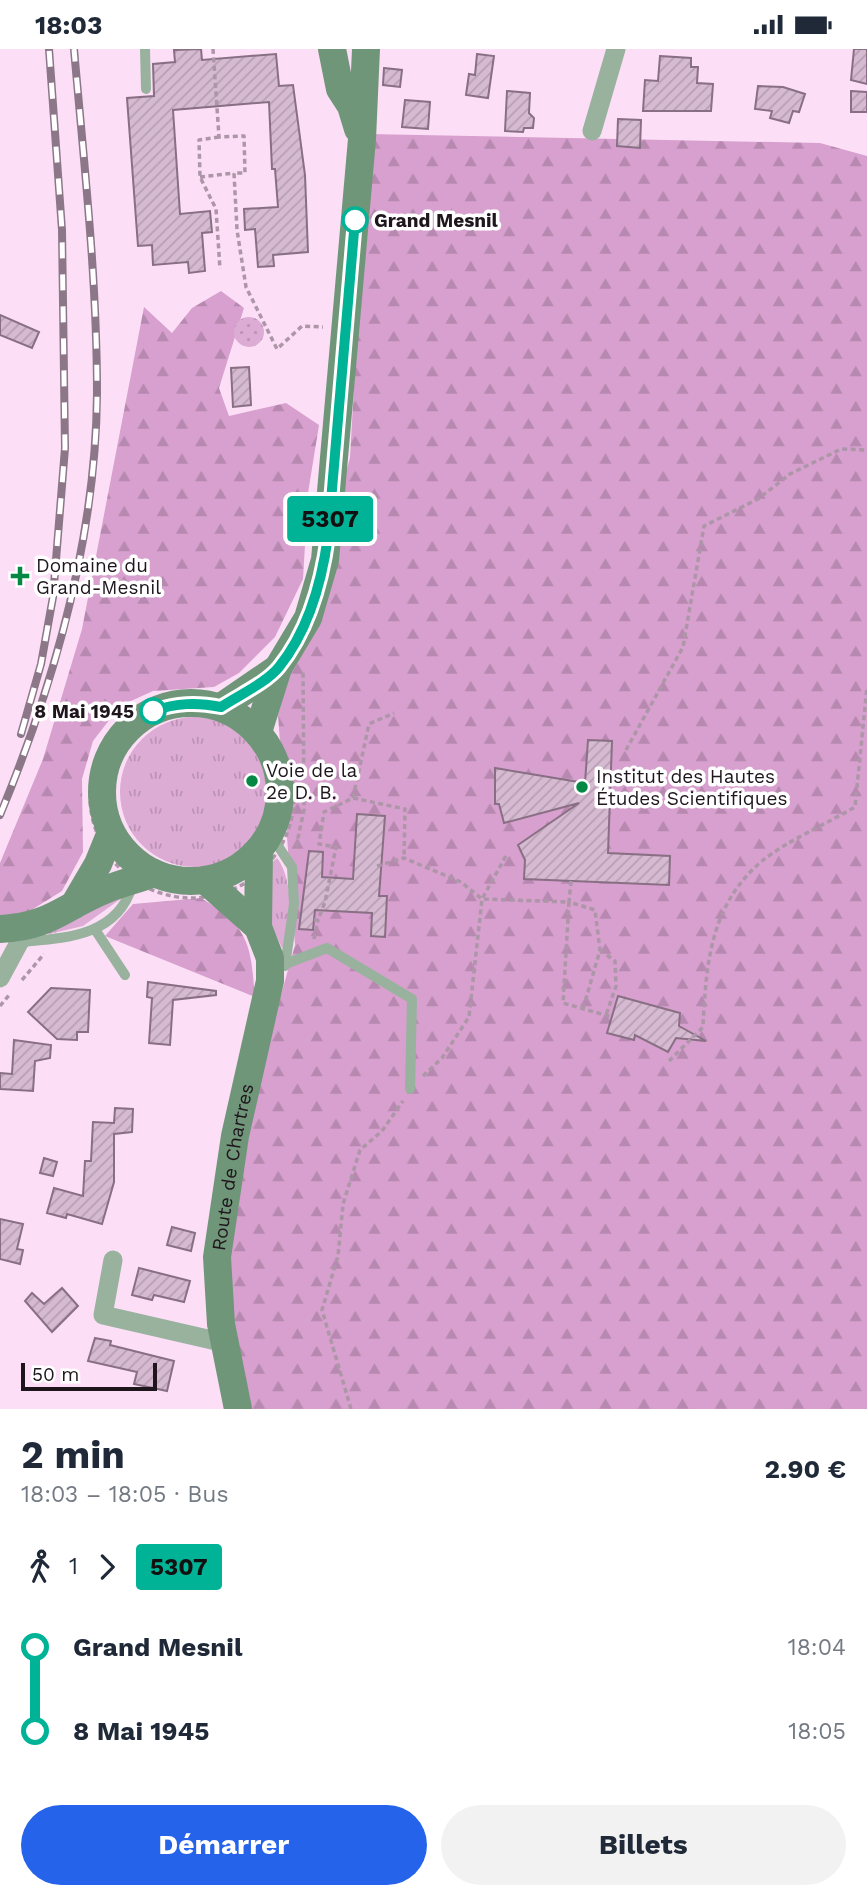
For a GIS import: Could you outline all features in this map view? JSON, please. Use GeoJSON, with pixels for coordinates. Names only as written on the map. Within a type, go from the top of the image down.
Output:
{"type":"FeatureCollection","features":[{"type":"Feature","properties":{"kind":"main road"},"geometry":{"type":"LineString","coordinates":[[332,49],[340,89],[351,106],[362,139]]}},
{"type":"Feature","properties":{"kind":"main road"},"geometry":{"type":"LineString","coordinates":[[260,726],[278,668],[308,618],[325,560],[362,139],[366,49]]}},
{"type":"Feature","properties":{"kind":"main road"},"geometry":{"type":"LineString","coordinates":[[226,704],[278,668]]}},
{"type":"Feature","properties":{"kind":"main road"},"geometry":{"type":"LineString","coordinates":[[16,933],[51,920],[74,905],[144,877],[213,887],[225,875],[267,852],[279,808],[280,781],[273,754],[260,726],[241,717],[226,704],[198,702],[175,703],[153,711],[133,724],[117,741],[106,763],[103,797],[108,840],[74,905]]}},
{"type":"Feature","properties":{"kind":"main road"},"geometry":{"type":"LineString","coordinates":[[108,840],[129,856],[144,877]]}},
{"type":"Feature","properties":{"kind":"main road","name":"Route de Chartres"},"geometry":{"type":"LineString","coordinates":[[258,927],[267,852]]}},
{"type":"Feature","properties":{"kind":"main road","name":"Route de Chartres"},"geometry":{"type":"LineString","coordinates":[[213,887],[258,927],[270,958],[279,972],[234,1136],[216,1257],[225,1343],[238,1409]]}},
{"type":"Feature","properties":{"kind":"street"},"geometry":{"type":"LineString","coordinates":[[592,131],[616,49]]}},
{"type":"Feature","properties":{"kind":"street"},"geometry":{"type":"LineString","coordinates":[[0,978],[16,933]]}},
{"type":"Feature","properties":{"kind":"street"},"geometry":{"type":"LineString","coordinates":[[113,1260],[103,1315],[225,1343]]}},
{"type":"Feature","properties":{"kind":"lane"},"geometry":{"type":"LineString","coordinates":[[145,49],[146,89]]}},
{"type":"Feature","properties":{"kind":"lane"},"geometry":{"type":"LineString","coordinates":[[267,852],[292,867],[294,904],[279,972]]}},
{"type":"Feature","properties":{"kind":"lane"},"geometry":{"type":"LineString","coordinates":[[16,933],[54,941],[96,931],[129,898],[144,877]]}},
{"type":"Feature","properties":{"kind":"lane"},"geometry":{"type":"LineString","coordinates":[[96,931],[125,975]]}},
{"type":"Feature","properties":{"kind":"lane"},"geometry":{"type":"LineString","coordinates":[[279,972],[327,948],[412,999],[410,1089]]}},
{"type":"Feature","properties":{"kind":"path"},"geometry":{"type":"LineString","coordinates":[[213,49],[219,137]]}},
{"type":"Feature","properties":{"kind":"path"},"geometry":{"type":"LineString","coordinates":[[200,177],[245,173],[244,136],[199,140],[200,177],[216,209],[220,269]]}},
{"type":"Feature","properties":{"kind":"path"},"geometry":{"type":"LineString","coordinates":[[234,173],[237,230],[246,287],[277,349],[302,325],[345,329]]}},
{"type":"Feature","properties":{"kind":"path"},"geometry":{"type":"LineString","coordinates":[[626,750],[683,647],[704,526],[758,499],[790,474],[841,449],[867,450]]}},
{"type":"Feature","properties":{"kind":"path"},"geometry":{"type":"LineString","coordinates":[[669,1061],[704,1027],[706,968],[722,908],[762,861],[855,807],[867,687]]}},
{"type":"Feature","properties":{"kind":"path"},"geometry":{"type":"LineString","coordinates":[[206,695],[226,704],[260,726],[285,753],[294,785],[292,818],[267,852],[213,887],[179,898],[162,894],[144,877],[119,868],[108,840],[94,824],[90,791],[98,758],[116,729],[141,708],[173,696],[206,695]]}},
{"type":"Feature","properties":{"kind":"path"},"geometry":{"type":"LineString","coordinates":[[354,798],[369,724],[394,713]]}},
{"type":"Feature","properties":{"kind":"path"},"geometry":{"type":"LineString","coordinates":[[314,920],[318,920],[325,902],[336,847],[319,844],[324,812],[354,798],[405,809],[404,858]]}},
{"type":"Feature","properties":{"kind":"path"},"geometry":{"type":"LineString","coordinates":[[351,1409],[322,1310],[338,1256],[343,1204],[360,1150],[382,1131],[410,1089],[442,1058],[470,1017],[482,899],[507,854]]}},
{"type":"Feature","properties":{"kind":"path"},"geometry":{"type":"LineString","coordinates":[[377,866],[404,858],[461,881],[482,899],[569,902],[595,910],[600,950],[583,1009]]}},
{"type":"Feature","properties":{"kind":"path"},"geometry":{"type":"LineString","coordinates":[[571,881],[563,1003],[612,1017]]}},
{"type":"Feature","properties":{"kind":"path"},"geometry":{"type":"LineString","coordinates":[[0,1006],[54,941]]}},
{"type":"Feature","properties":{"kind":"path"},"geometry":{"type":"LineString","coordinates":[[600,950],[615,961],[616,986],[606,1016]]}},
{"type":"Feature","properties":{"kind":"green space","name":"Institut des Hautes Études Scientifiques"},"geometry":{"type":"Polygon","coordinates":[[[368,134],[820,143],[867,156],[867,1409],[247,1409],[234,1350],[226,1254],[243,1131],[295,945],[278,715],[350,458],[368,134]]]}},
{"type":"Feature","properties":{"kind":"green space"},"geometry":{"type":"Polygon","coordinates":[[[221,291],[244,308],[219,388],[229,416],[286,403],[319,425],[308,493],[303,579],[275,637],[239,673],[214,687],[153,691],[120,706],[93,741],[82,779],[83,852],[62,891],[25,914],[0,915],[0,863],[43,759],[82,629],[144,307],[172,333],[192,308],[221,291]]]}},
{"type":"Feature","properties":{"kind":"green space"},"geometry":{"type":"Polygon","coordinates":[[[249,317],[255,318],[263,326],[263,338],[255,346],[249,347],[243,346],[235,338],[234,332],[235,326],[243,318],[249,317]]]}},
{"type":"Feature","properties":{"kind":"green space"},"geometry":{"type":"Polygon","coordinates":[[[195,717],[224,723],[248,739],[264,763],[270,792],[264,821],[248,845],[224,861],[195,867],[166,861],[142,845],[126,821],[120,792],[126,763],[142,739],[166,723],[195,717]]]}},
{"type":"Feature","properties":{"kind":"green space"},"geometry":{"type":"Polygon","coordinates":[[[277,858],[286,877],[290,903],[289,928],[282,948],[266,914],[270,864],[277,858]]]}},
{"type":"Feature","properties":{"kind":"green space"},"geometry":{"type":"Polygon","coordinates":[[[126,895],[83,926],[49,934],[45,932],[126,895]]]}},
{"type":"Feature","properties":{"kind":"green space"},"geometry":{"type":"Polygon","coordinates":[[[201,898],[229,918],[244,939],[252,963],[255,997],[105,936],[133,904],[201,898]]]}},
{"type":"Feature","properties":{"kind":"building"},"geometry":{"type":"Polygon","coordinates":[[[201,49],[202,60],[276,54],[279,86],[293,85],[305,175],[308,252],[273,255],[274,266],[258,267],[255,229],[245,230],[244,209],[278,207],[275,169],[272,169],[269,102],[173,110],[180,214],[210,211],[212,232],[202,233],[205,271],[189,273],[188,262],[153,265],[152,245],[138,246],[127,98],[154,96],[153,64],[175,62],[174,50],[201,49]]]}},
{"type":"Feature","properties":{"kind":"building"},"geometry":{"type":"Polygon","coordinates":[[[854,49],[867,49],[867,84],[851,80],[854,49]]]}},
{"type":"Feature","properties":{"kind":"building"},"geometry":{"type":"Polygon","coordinates":[[[477,54],[494,56],[488,98],[466,95],[469,74],[475,75],[477,54]]]}},
{"type":"Feature","properties":{"kind":"building"},"geometry":{"type":"Polygon","coordinates":[[[660,56],[691,58],[691,67],[698,67],[697,83],[713,84],[711,111],[643,111],[645,80],[658,81],[660,56]]]}},
{"type":"Feature","properties":{"kind":"building"},"geometry":{"type":"Polygon","coordinates":[[[384,68],[402,70],[400,87],[383,85],[384,68]]]}},
{"type":"Feature","properties":{"kind":"building"},"geometry":{"type":"Polygon","coordinates":[[[758,86],[783,87],[805,94],[799,112],[793,111],[789,123],[770,118],[772,111],[755,109],[758,86]]]}},
{"type":"Feature","properties":{"kind":"building"},"geometry":{"type":"Polygon","coordinates":[[[507,91],[530,93],[529,113],[534,118],[533,128],[524,128],[523,132],[505,131],[507,91]]]}},
{"type":"Feature","properties":{"kind":"building"},"geometry":{"type":"Polygon","coordinates":[[[851,91],[867,92],[867,112],[851,112],[851,91]]]}},
{"type":"Feature","properties":{"kind":"building"},"geometry":{"type":"Polygon","coordinates":[[[405,100],[430,102],[428,129],[402,127],[405,100]]]}},
{"type":"Feature","properties":{"kind":"building"},"geometry":{"type":"Polygon","coordinates":[[[618,119],[641,120],[640,148],[617,146],[618,119]]]}},
{"type":"Feature","properties":{"kind":"building"},"geometry":{"type":"Polygon","coordinates":[[[0,315],[39,332],[32,348],[0,335],[0,315]]]}},
{"type":"Feature","properties":{"kind":"building"},"geometry":{"type":"Polygon","coordinates":[[[249,367],[251,405],[233,407],[231,368],[249,367]]]}},
{"type":"Feature","properties":{"kind":"building"},"geometry":{"type":"Polygon","coordinates":[[[588,740],[612,741],[608,853],[670,856],[669,885],[524,879],[525,860],[518,845],[579,803],[504,823],[499,804],[495,804],[495,768],[585,783],[588,740]]]}},
{"type":"Feature","properties":{"kind":"building"},"geometry":{"type":"Polygon","coordinates":[[[357,814],[385,816],[379,896],[387,896],[385,937],[371,936],[372,913],[315,910],[313,930],[299,929],[309,851],[323,852],[322,877],[353,879],[357,814]]]}},
{"type":"Feature","properties":{"kind":"building"},"geometry":{"type":"Polygon","coordinates":[[[148,982],[216,991],[216,995],[173,1000],[170,1045],[149,1043],[152,998],[147,997],[148,982]]]}},
{"type":"Feature","properties":{"kind":"building"},"geometry":{"type":"Polygon","coordinates":[[[51,988],[90,990],[88,1032],[77,1032],[77,1040],[57,1039],[28,1012],[51,988]]]}},
{"type":"Feature","properties":{"kind":"building"},"geometry":{"type":"Polygon","coordinates":[[[618,996],[680,1013],[679,1026],[706,1041],[676,1038],[668,1052],[635,1035],[634,1040],[607,1033],[618,996]]]}},
{"type":"Feature","properties":{"kind":"building"},"geometry":{"type":"Polygon","coordinates":[[[14,1040],[51,1045],[50,1058],[35,1061],[33,1091],[0,1089],[0,1073],[12,1074],[14,1040]]]}},
{"type":"Feature","properties":{"kind":"building"},"geometry":{"type":"Polygon","coordinates":[[[115,1108],[133,1109],[132,1132],[114,1134],[114,1182],[102,1224],[67,1214],[66,1218],[47,1213],[54,1188],[83,1196],[85,1161],[91,1161],[93,1122],[114,1123],[115,1108]]]}},
{"type":"Feature","properties":{"kind":"building"},"geometry":{"type":"Polygon","coordinates":[[[44,1158],[57,1162],[53,1176],[40,1173],[44,1158]]]}},
{"type":"Feature","properties":{"kind":"building"},"geometry":{"type":"Polygon","coordinates":[[[0,1219],[23,1224],[17,1249],[23,1250],[20,1264],[0,1259],[0,1219]]]}},
{"type":"Feature","properties":{"kind":"building"},"geometry":{"type":"Polygon","coordinates":[[[172,1227],[195,1233],[191,1251],[167,1245],[172,1227]]]}},
{"type":"Feature","properties":{"kind":"building"},"geometry":{"type":"Polygon","coordinates":[[[139,1268],[190,1281],[184,1302],[154,1295],[152,1300],[132,1295],[139,1268]]]}},
{"type":"Feature","properties":{"kind":"building"},"geometry":{"type":"Polygon","coordinates":[[[62,1288],[78,1306],[52,1332],[25,1301],[32,1293],[44,1304],[62,1288]]]}},
{"type":"Feature","properties":{"kind":"building"},"geometry":{"type":"Polygon","coordinates":[[[95,1338],[111,1341],[110,1345],[174,1361],[167,1391],[134,1384],[137,1372],[88,1361],[95,1338]]]}},
{"type":"Feature","properties":{"kind":"railway"},"geometry":{"type":"LineString","coordinates":[[21,734],[41,664],[53,597],[65,448],[62,230],[49,49]]}},
{"type":"Feature","properties":{"kind":"railway"},"geometry":{"type":"LineString","coordinates":[[0,815],[38,713],[69,609],[89,501],[95,447],[95,307],[74,49]]}},
{"type":"Feature","properties":{"kind":"bus line","name":"5307"},"geometry":{"type":"LineString","coordinates":[[153,711],[175,703],[198,702],[221,707],[278,668],[308,618],[325,560],[331,512],[355,220]]}},
{"type":"Feature","properties":{"kind":"place","name":"Grand Mesnil"},"geometry":{"type":"Point","coordinates":[355,220]}},
{"type":"Feature","properties":{"kind":"place","name":"Domaine du Grand-Mesnil"},"geometry":{"type":"Point","coordinates":[20,576]}},
{"type":"Feature","properties":{"kind":"place","name":"8 Mai 1945"},"geometry":{"type":"Point","coordinates":[153,711]}},
{"type":"Feature","properties":{"kind":"place","name":"Voie de la 2e D. B."},"geometry":{"type":"Point","coordinates":[252,781]}},
{"type":"Feature","properties":{"kind":"place","name":"Institut des Hautes Études Scientifiques"},"geometry":{"type":"Point","coordinates":[582,787]}}]}
